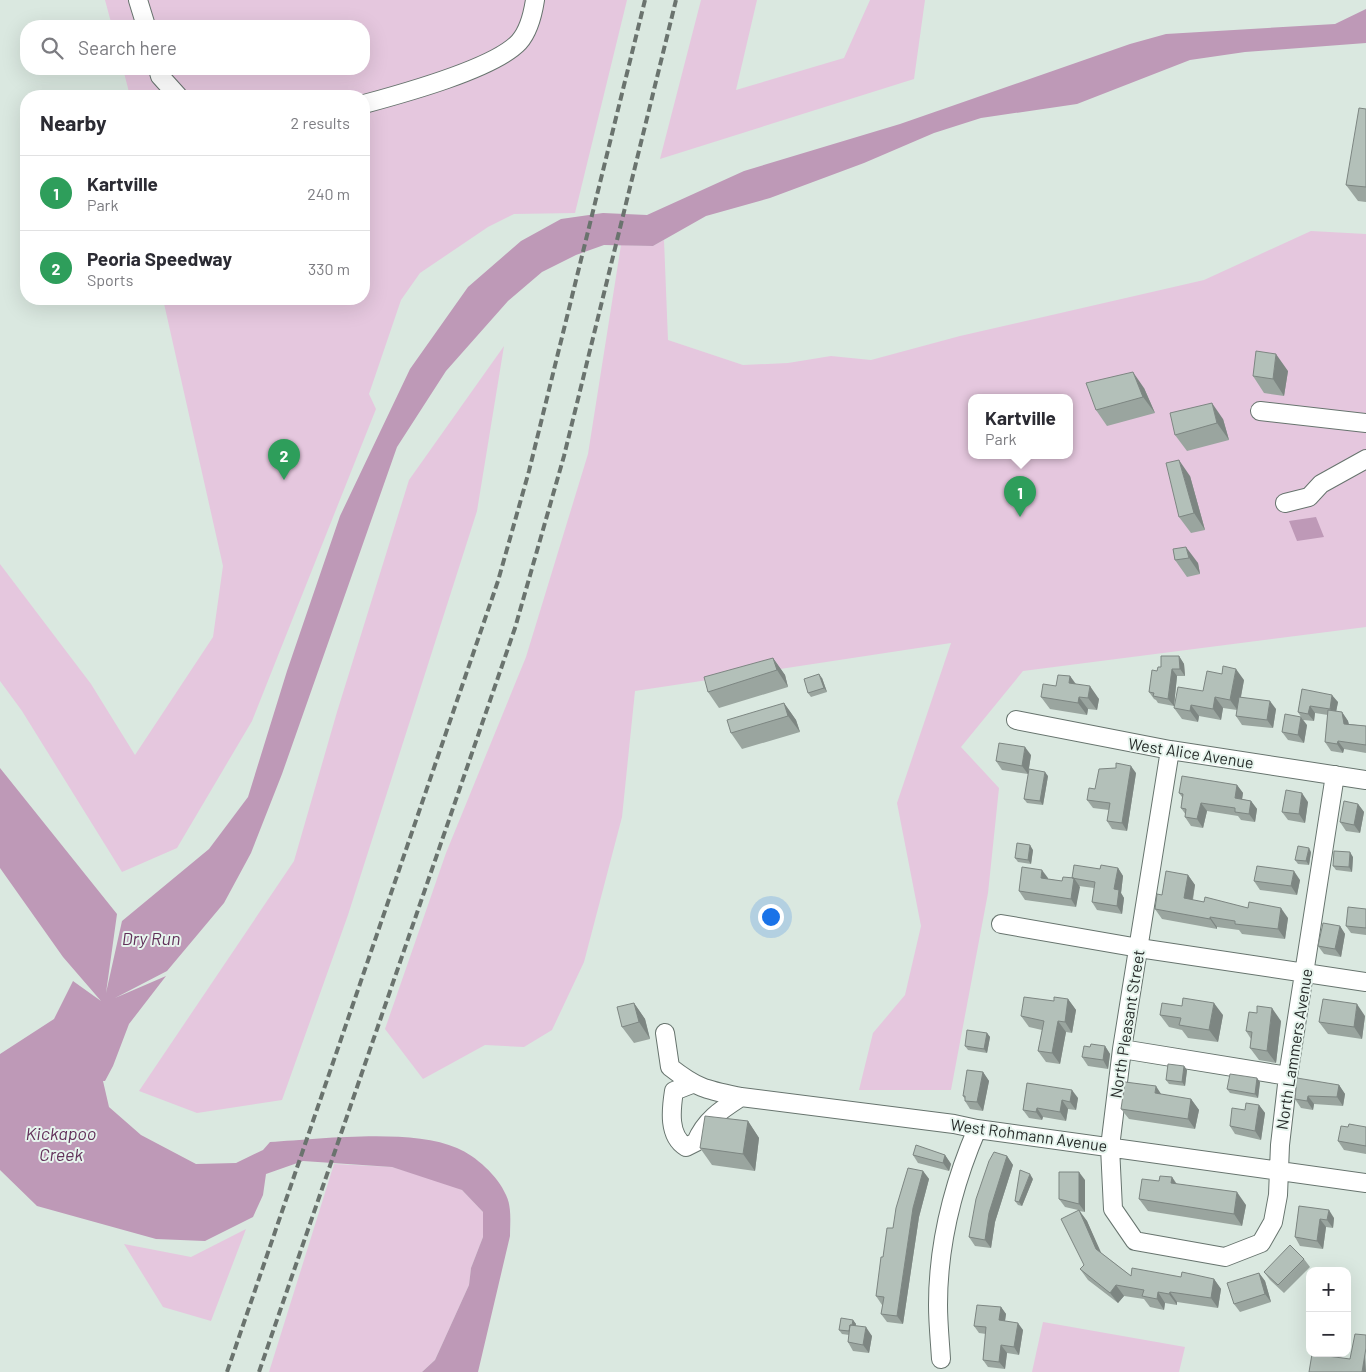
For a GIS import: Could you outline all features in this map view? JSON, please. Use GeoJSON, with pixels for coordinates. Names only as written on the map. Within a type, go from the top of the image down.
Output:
{"type":"FeatureCollection","features":[{"type":"Feature","properties":{"kind":"street"},"geometry":{"type":"LineString","coordinates":[[138,0],[144,20]]}},
{"type":"Feature","properties":{"kind":"street"},"geometry":{"type":"LineString","coordinates":[[370,102],[404,93],[486,64],[519,42],[533,14],[534,0]]}},
{"type":"Feature","properties":{"kind":"street"},"geometry":{"type":"LineString","coordinates":[[160,75],[173,90]]}},
{"type":"Feature","properties":{"kind":"street"},"geometry":{"type":"LineString","coordinates":[[1260,411],[1366,423]]}},
{"type":"Feature","properties":{"kind":"street"},"geometry":{"type":"LineString","coordinates":[[1285,503],[1309,497],[1321,484],[1366,459]]}},
{"type":"Feature","properties":{"kind":"street","name":"West Alice Avenue"},"geometry":{"type":"LineString","coordinates":[[1016,720],[1170,750],[1366,780]]}},
{"type":"Feature","properties":{"kind":"street","name":"North Pleasant Street"},"geometry":{"type":"LineString","coordinates":[[1170,750],[1122,1049],[1110,1147],[1113,1209],[1135,1241],[1186,1250]]}},
{"type":"Feature","properties":{"kind":"street","name":"North Lammers Avenue"},"geometry":{"type":"LineString","coordinates":[[1186,1250],[1225,1257],[1261,1243],[1273,1222],[1278,1195],[1288,1076],[1306,972],[1335,775]]}},
{"type":"Feature","properties":{"kind":"street"},"geometry":{"type":"LineString","coordinates":[[1001,924],[1139,948],[1366,982]]}},
{"type":"Feature","properties":{"kind":"street","name":"West Rohmann Avenue"},"geometry":{"type":"LineString","coordinates":[[665,1033],[670,1067],[692,1084],[708,1090],[740,1097],[954,1124],[977,1129],[1366,1183]]}},
{"type":"Feature","properties":{"kind":"street"},"geometry":{"type":"LineString","coordinates":[[1122,1049],[1288,1076]]}},
{"type":"Feature","properties":{"kind":"street"},"geometry":{"type":"LineString","coordinates":[[692,1084],[674,1091],[672,1105],[672,1126],[678,1142],[686,1147],[696,1142],[701,1131],[714,1115],[740,1097]]}},
{"type":"Feature","properties":{"kind":"street"},"geometry":{"type":"LineString","coordinates":[[941,1359],[938,1306],[940,1263],[951,1202],[962,1165],[977,1129]]}},
{"type":"Feature","properties":{"kind":"shaded area"},"geometry":{"type":"Polygon","coordinates":[[[105,0],[627,0],[575,213],[514,214],[488,227],[420,273],[401,300],[369,394],[376,409],[252,721],[177,848],[122,872],[22,711],[0,681],[0,564],[91,684],[135,755],[213,637],[223,566],[164,305],[370,305],[370,90],[128,90],[125,75],[370,75],[370,20],[110,20],[105,0]]]}},
{"type":"Feature","properties":{"kind":"shaded area"},"geometry":{"type":"Polygon","coordinates":[[[701,0],[757,0],[736,90],[844,58],[870,0],[925,0],[914,79],[660,159],[701,0]]]}},
{"type":"Feature","properties":{"kind":"shaded area"},"geometry":{"type":"Polygon","coordinates":[[[1311,231],[1366,234],[1366,627],[1023,671],[961,747],[999,788],[988,893],[951,1090],[859,1090],[873,1033],[905,995],[921,926],[897,803],[951,643],[635,691],[622,817],[584,962],[552,1030],[524,1047],[485,1045],[423,1079],[385,1029],[446,853],[526,657],[588,454],[621,245],[653,246],[664,240],[668,340],[743,365],[788,363],[831,356],[871,360],[960,336],[1204,280],[1311,231]]]}},
{"type":"Feature","properties":{"kind":"shaded area"},"geometry":{"type":"Polygon","coordinates":[[[504,346],[477,511],[348,915],[282,1100],[197,1113],[139,1091],[294,861],[337,712],[409,480],[504,346]]]}},
{"type":"Feature","properties":{"kind":"shaded area"},"geometry":{"type":"Polygon","coordinates":[[[334,1164],[392,1167],[449,1184],[462,1190],[483,1212],[483,1237],[471,1268],[469,1285],[435,1360],[422,1372],[269,1372],[334,1164]]]}},
{"type":"Feature","properties":{"kind":"shaded area"},"geometry":{"type":"Polygon","coordinates":[[[246,1229],[211,1321],[163,1307],[124,1244],[191,1257],[246,1229]]]}},
{"type":"Feature","properties":{"kind":"shaded area"},"geometry":{"type":"Polygon","coordinates":[[[1043,1322],[1185,1347],[1179,1372],[1032,1372],[1043,1322]]]}},
{"type":"Feature","properties":{"kind":"water"},"geometry":{"type":"Polygon","coordinates":[[[1366,9],[1366,43],[1245,52],[1190,60],[1077,104],[981,118],[934,133],[864,163],[770,198],[706,216],[653,246],[604,245],[576,255],[542,272],[508,301],[446,371],[397,447],[282,774],[251,853],[224,903],[167,971],[115,998],[166,976],[129,1024],[113,1066],[105,1081],[103,1081],[109,1107],[141,1135],[196,1164],[236,1163],[263,1150],[270,1142],[365,1136],[416,1138],[438,1142],[457,1148],[479,1161],[498,1181],[508,1200],[510,1236],[478,1372],[422,1372],[435,1360],[469,1285],[471,1268],[483,1237],[483,1212],[462,1190],[392,1167],[303,1161],[266,1174],[263,1195],[253,1217],[205,1241],[156,1239],[37,1206],[0,1170],[0,1054],[54,1019],[73,981],[101,1001],[63,957],[0,868],[0,768],[117,914],[106,993],[122,921],[209,849],[248,797],[287,671],[340,516],[410,369],[468,287],[521,241],[561,219],[603,213],[647,215],[744,171],[900,124],[1130,44],[1166,34],[1335,24],[1366,9]]]}},
{"type":"Feature","properties":{"kind":"water"},"geometry":{"type":"Polygon","coordinates":[[[1316,517],[1324,537],[1297,541],[1289,521],[1316,517]]]}},
{"type":"Feature","properties":{"kind":"building"},"geometry":{"type":"Polygon","coordinates":[[[1359,108],[1366,109],[1366,187],[1346,185],[1359,108]]]}},
{"type":"Feature","properties":{"kind":"building"},"geometry":{"type":"Polygon","coordinates":[[[1256,351],[1276,354],[1273,379],[1253,376],[1256,351]]]}},
{"type":"Feature","properties":{"kind":"building"},"geometry":{"type":"Polygon","coordinates":[[[1133,372],[1143,397],[1096,410],[1086,383],[1133,372]]]}},
{"type":"Feature","properties":{"kind":"building"},"geometry":{"type":"Polygon","coordinates":[[[1212,403],[1217,423],[1175,435],[1170,413],[1212,403]]]}},
{"type":"Feature","properties":{"kind":"building"},"geometry":{"type":"Polygon","coordinates":[[[1179,460],[1194,513],[1179,517],[1166,463],[1179,460]]]}},
{"type":"Feature","properties":{"kind":"building"},"geometry":{"type":"Polygon","coordinates":[[[1186,547],[1189,558],[1175,560],[1173,549],[1186,547]]]}},
{"type":"Feature","properties":{"kind":"building"},"geometry":{"type":"Polygon","coordinates":[[[1161,656],[1179,656],[1180,669],[1172,669],[1168,699],[1153,696],[1154,693],[1149,692],[1152,670],[1157,671],[1158,667],[1161,667],[1161,656]]]}},
{"type":"Feature","properties":{"kind":"building"},"geometry":{"type":"Polygon","coordinates":[[[773,658],[777,670],[708,692],[704,677],[773,658]]]}},
{"type":"Feature","properties":{"kind":"building"},"geometry":{"type":"Polygon","coordinates":[[[1223,666],[1236,669],[1230,700],[1215,697],[1213,709],[1191,705],[1190,711],[1174,708],[1178,687],[1203,691],[1207,671],[1222,674],[1223,666]]]}},
{"type":"Feature","properties":{"kind":"building"},"geometry":{"type":"Polygon","coordinates":[[[819,674],[824,688],[808,693],[804,679],[819,674]]]}},
{"type":"Feature","properties":{"kind":"building"},"geometry":{"type":"Polygon","coordinates":[[[1058,675],[1070,676],[1069,683],[1090,686],[1088,698],[1079,697],[1078,703],[1041,697],[1043,684],[1056,686],[1058,675]]]}},
{"type":"Feature","properties":{"kind":"building"},"geometry":{"type":"Polygon","coordinates":[[[1302,689],[1332,695],[1330,709],[1310,706],[1308,714],[1298,712],[1302,689]]]}},
{"type":"Feature","properties":{"kind":"building"},"geometry":{"type":"Polygon","coordinates":[[[1239,697],[1270,701],[1267,720],[1236,716],[1239,697]]]}},
{"type":"Feature","properties":{"kind":"building"},"geometry":{"type":"Polygon","coordinates":[[[784,703],[788,716],[731,733],[727,720],[784,703]]]}},
{"type":"Feature","properties":{"kind":"building"},"geometry":{"type":"Polygon","coordinates":[[[1328,710],[1342,712],[1344,724],[1366,726],[1366,745],[1338,741],[1337,744],[1325,742],[1328,710]]]}},
{"type":"Feature","properties":{"kind":"building"},"geometry":{"type":"Polygon","coordinates":[[[1285,714],[1301,717],[1298,735],[1282,732],[1285,714]]]}},
{"type":"Feature","properties":{"kind":"building"},"geometry":{"type":"Polygon","coordinates":[[[999,743],[1025,747],[1022,766],[996,761],[999,743]]]}},
{"type":"Feature","properties":{"kind":"building"},"geometry":{"type":"Polygon","coordinates":[[[1116,763],[1131,766],[1122,823],[1107,821],[1110,803],[1087,800],[1089,788],[1095,789],[1099,769],[1116,768],[1116,763]]]}},
{"type":"Feature","properties":{"kind":"building"},"geometry":{"type":"Polygon","coordinates":[[[1029,769],[1045,772],[1040,801],[1024,799],[1029,769]]]}},
{"type":"Feature","properties":{"kind":"building"},"geometry":{"type":"Polygon","coordinates":[[[1182,776],[1237,785],[1235,798],[1251,801],[1249,814],[1235,812],[1235,808],[1201,803],[1197,819],[1185,817],[1186,809],[1181,808],[1183,794],[1179,793],[1182,776]]]}},
{"type":"Feature","properties":{"kind":"building"},"geometry":{"type":"Polygon","coordinates":[[[1286,790],[1302,793],[1299,814],[1282,812],[1286,790]]]}},
{"type":"Feature","properties":{"kind":"building"},"geometry":{"type":"Polygon","coordinates":[[[1344,801],[1358,804],[1354,825],[1340,822],[1344,801]]]}},
{"type":"Feature","properties":{"kind":"building"},"geometry":{"type":"Polygon","coordinates":[[[1017,843],[1030,845],[1028,860],[1015,858],[1017,843]]]}},
{"type":"Feature","properties":{"kind":"building"},"geometry":{"type":"Polygon","coordinates":[[[1298,846],[1309,848],[1306,861],[1295,860],[1298,846]]]}},
{"type":"Feature","properties":{"kind":"building"},"geometry":{"type":"Polygon","coordinates":[[[1334,851],[1350,852],[1349,867],[1333,866],[1334,851]]]}},
{"type":"Feature","properties":{"kind":"building"},"geometry":{"type":"Polygon","coordinates":[[[1074,865],[1100,869],[1101,865],[1118,868],[1114,889],[1119,890],[1117,906],[1092,902],[1095,882],[1072,878],[1074,865]]]}},
{"type":"Feature","properties":{"kind":"building"},"geometry":{"type":"Polygon","coordinates":[[[1257,866],[1294,871],[1291,886],[1254,881],[1257,866]]]}},
{"type":"Feature","properties":{"kind":"building"},"geometry":{"type":"Polygon","coordinates":[[[1022,867],[1042,870],[1041,878],[1062,881],[1063,877],[1074,878],[1071,899],[1019,891],[1022,867]]]}},
{"type":"Feature","properties":{"kind":"building"},"geometry":{"type":"Polygon","coordinates":[[[1166,871],[1188,875],[1184,898],[1204,902],[1205,897],[1248,908],[1249,902],[1281,908],[1278,929],[1235,924],[1235,921],[1210,917],[1210,919],[1155,909],[1157,894],[1162,895],[1166,871]]]}},
{"type":"Feature","properties":{"kind":"building"},"geometry":{"type":"Polygon","coordinates":[[[1348,907],[1366,909],[1366,928],[1346,926],[1348,907]]]}},
{"type":"Feature","properties":{"kind":"building"},"geometry":{"type":"Polygon","coordinates":[[[1323,923],[1340,926],[1335,949],[1318,946],[1323,923]]]}},
{"type":"Feature","properties":{"kind":"building"},"geometry":{"type":"Polygon","coordinates":[[[1024,997],[1054,1001],[1054,997],[1068,999],[1065,1022],[1058,1021],[1052,1053],[1038,1051],[1044,1021],[1021,1016],[1024,997]]]}},
{"type":"Feature","properties":{"kind":"building"},"geometry":{"type":"Polygon","coordinates":[[[1183,998],[1214,1003],[1209,1030],[1179,1025],[1181,1018],[1160,1015],[1162,1003],[1182,1006],[1183,998]]]}},
{"type":"Feature","properties":{"kind":"building"},"geometry":{"type":"Polygon","coordinates":[[[1323,999],[1357,1004],[1354,1027],[1319,1022],[1323,999]]]}},
{"type":"Feature","properties":{"kind":"building"},"geometry":{"type":"Polygon","coordinates":[[[634,1003],[639,1022],[622,1027],[617,1007],[634,1003]]]}},
{"type":"Feature","properties":{"kind":"building"},"geometry":{"type":"Polygon","coordinates":[[[1257,1006],[1272,1008],[1267,1051],[1250,1048],[1252,1032],[1246,1031],[1249,1012],[1257,1013],[1257,1006]]]}},
{"type":"Feature","properties":{"kind":"building"},"geometry":{"type":"Polygon","coordinates":[[[967,1030],[987,1033],[984,1049],[965,1046],[967,1030]]]}},
{"type":"Feature","properties":{"kind":"building"},"geometry":{"type":"Polygon","coordinates":[[[1091,1044],[1105,1046],[1103,1060],[1082,1057],[1084,1046],[1090,1047],[1091,1044]]]}},
{"type":"Feature","properties":{"kind":"building"},"geometry":{"type":"Polygon","coordinates":[[[1168,1064],[1184,1066],[1182,1082],[1166,1080],[1168,1064]]]}},
{"type":"Feature","properties":{"kind":"building"},"geometry":{"type":"Polygon","coordinates":[[[967,1070],[983,1072],[977,1102],[965,1101],[965,1096],[963,1096],[967,1070]]]}},
{"type":"Feature","properties":{"kind":"building"},"geometry":{"type":"Polygon","coordinates":[[[1230,1074],[1257,1078],[1255,1094],[1227,1089],[1230,1074]]]}},
{"type":"Feature","properties":{"kind":"building"},"geometry":{"type":"Polygon","coordinates":[[[1297,1078],[1339,1085],[1337,1097],[1308,1096],[1307,1101],[1295,1099],[1297,1078]]]}},
{"type":"Feature","properties":{"kind":"building"},"geometry":{"type":"Polygon","coordinates":[[[1125,1082],[1156,1086],[1155,1093],[1191,1099],[1188,1119],[1121,1109],[1125,1082]]]}},
{"type":"Feature","properties":{"kind":"building"},"geometry":{"type":"Polygon","coordinates":[[[1027,1083],[1072,1090],[1070,1102],[1062,1100],[1060,1112],[1037,1108],[1036,1112],[1023,1110],[1027,1083]]]}},
{"type":"Feature","properties":{"kind":"building"},"geometry":{"type":"Polygon","coordinates":[[[1246,1103],[1259,1105],[1255,1131],[1230,1126],[1232,1108],[1245,1110],[1246,1103]]]}},
{"type":"Feature","properties":{"kind":"building"},"geometry":{"type":"Polygon","coordinates":[[[705,1116],[748,1121],[743,1154],[700,1148],[705,1116]]]}},
{"type":"Feature","properties":{"kind":"building"},"geometry":{"type":"Polygon","coordinates":[[[1349,1124],[1366,1127],[1366,1146],[1338,1141],[1341,1126],[1348,1127],[1349,1124]]]}},
{"type":"Feature","properties":{"kind":"building"},"geometry":{"type":"Polygon","coordinates":[[[916,1145],[945,1155],[943,1163],[913,1155],[916,1145]]]}},
{"type":"Feature","properties":{"kind":"building"},"geometry":{"type":"Polygon","coordinates":[[[994,1152],[1007,1156],[989,1213],[985,1240],[969,1237],[976,1199],[994,1152]]]}},
{"type":"Feature","properties":{"kind":"building"},"geometry":{"type":"Polygon","coordinates":[[[908,1168],[923,1171],[913,1208],[897,1316],[881,1314],[884,1297],[876,1296],[881,1257],[883,1257],[887,1228],[893,1228],[896,1208],[908,1168]]]}},
{"type":"Feature","properties":{"kind":"building"},"geometry":{"type":"Polygon","coordinates":[[[1020,1170],[1030,1174],[1019,1202],[1015,1201],[1020,1170]]]}},
{"type":"Feature","properties":{"kind":"building"},"geometry":{"type":"Polygon","coordinates":[[[1059,1172],[1079,1172],[1079,1204],[1059,1199],[1059,1172]]]}},
{"type":"Feature","properties":{"kind":"building"},"geometry":{"type":"Polygon","coordinates":[[[1160,1176],[1172,1177],[1171,1183],[1237,1192],[1234,1214],[1139,1199],[1142,1179],[1159,1181],[1160,1176]]]}},
{"type":"Feature","properties":{"kind":"building"},"geometry":{"type":"Polygon","coordinates":[[[1299,1206],[1329,1210],[1327,1220],[1320,1219],[1317,1241],[1295,1237],[1299,1206]]]}},
{"type":"Feature","properties":{"kind":"building"},"geometry":{"type":"Polygon","coordinates":[[[1079,1210],[1096,1249],[1131,1276],[1132,1268],[1181,1277],[1182,1272],[1214,1279],[1211,1298],[1158,1292],[1157,1299],[1142,1296],[1144,1290],[1116,1285],[1110,1293],[1080,1269],[1084,1265],[1061,1219],[1079,1210]]]}},
{"type":"Feature","properties":{"kind":"building"},"geometry":{"type":"Polygon","coordinates":[[[1290,1245],[1304,1259],[1278,1285],[1264,1272],[1290,1245]]]}},
{"type":"Feature","properties":{"kind":"building"},"geometry":{"type":"Polygon","coordinates":[[[1259,1273],[1265,1294],[1234,1304],[1227,1283],[1259,1273]]]}},
{"type":"Feature","properties":{"kind":"building"},"geometry":{"type":"Polygon","coordinates":[[[977,1305],[1001,1307],[999,1320],[1018,1323],[1014,1347],[1001,1345],[999,1362],[983,1360],[986,1327],[974,1326],[977,1305]]]}},
{"type":"Feature","properties":{"kind":"building"},"geometry":{"type":"Polygon","coordinates":[[[841,1318],[853,1320],[849,1331],[839,1330],[841,1318]]]}},
{"type":"Feature","properties":{"kind":"building"},"geometry":{"type":"Polygon","coordinates":[[[850,1325],[866,1327],[863,1345],[848,1342],[850,1325]]]}},
{"type":"Feature","properties":{"kind":"building"},"geometry":{"type":"Polygon","coordinates":[[[1355,1334],[1366,1335],[1362,1372],[1309,1372],[1312,1357],[1350,1359],[1355,1334]]]}},
{"type":"Feature","properties":{"kind":"railway"},"geometry":{"type":"LineString","coordinates":[[227,1372],[498,581],[529,471],[645,0]]}},
{"type":"Feature","properties":{"kind":"railway"},"geometry":{"type":"LineString","coordinates":[[259,1372],[515,628],[564,456],[676,0]]}},
{"type":"Feature","properties":{"kind":"place","name":"Peoria Speedway"},"geometry":{"type":"Point","coordinates":[284,480]}},
{"type":"Feature","properties":{"kind":"place","name":"Kartville"},"geometry":{"type":"Point","coordinates":[1020,517]}},
{"type":"Feature","properties":{"kind":"water label","name":"Dry Run"},"geometry":{"type":"Point","coordinates":[151,939]}},
{"type":"Feature","properties":{"kind":"water label","name":"Kickapoo Creek"},"geometry":{"type":"Point","coordinates":[61,1144]}}]}
